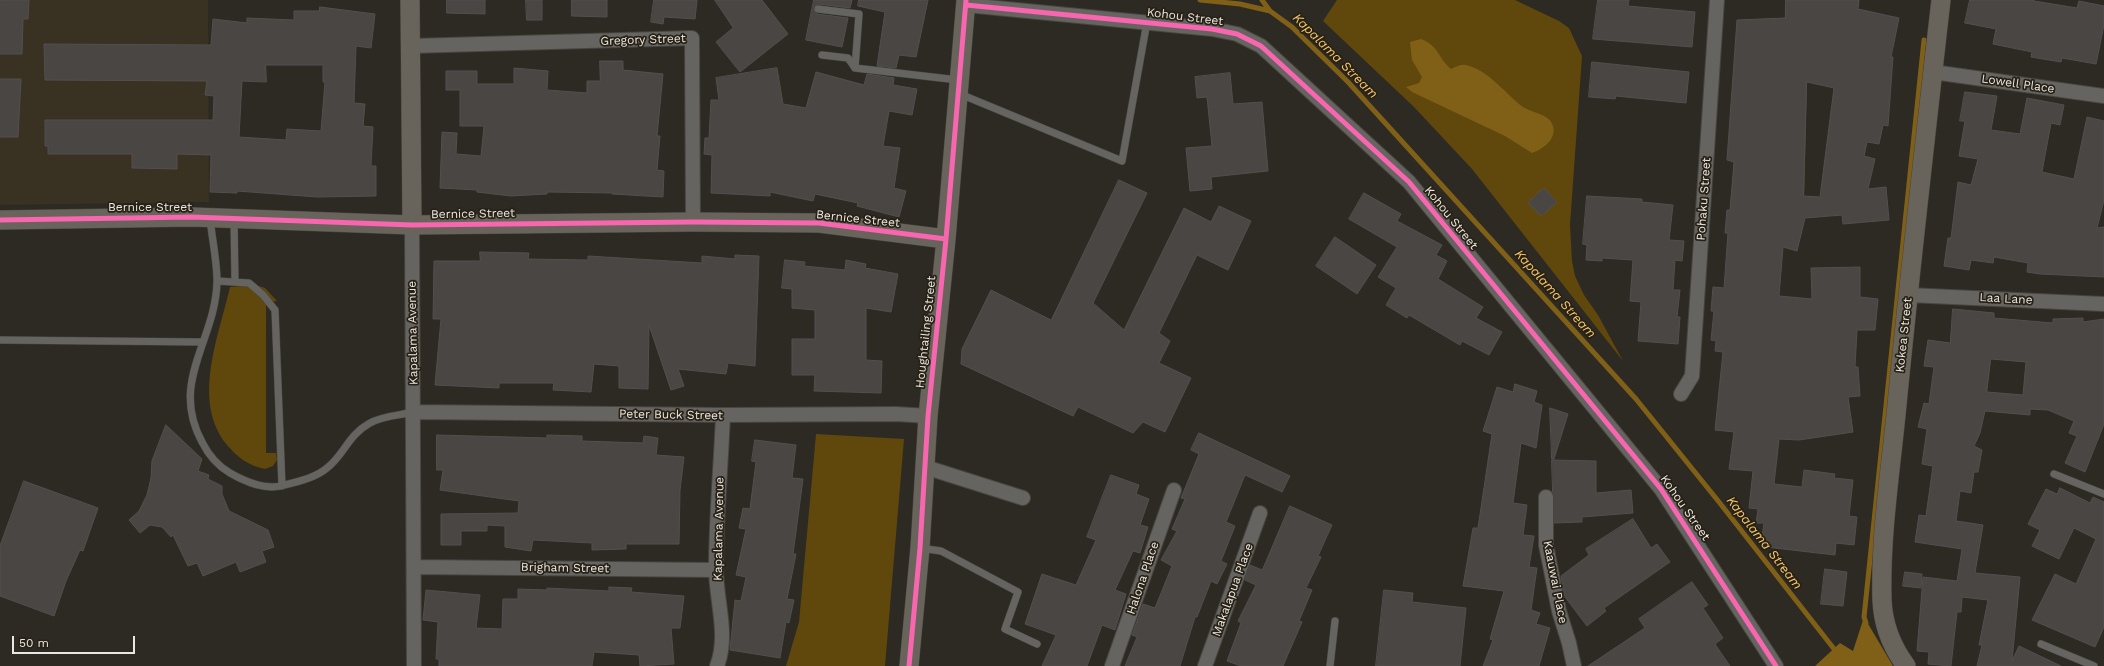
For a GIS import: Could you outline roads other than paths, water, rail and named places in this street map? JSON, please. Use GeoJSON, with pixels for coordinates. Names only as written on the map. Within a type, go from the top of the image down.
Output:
{"type":"FeatureCollection","features":[{"type":"Feature","properties":{"kind":"street","name":"Kapalama Avenue"},"geometry":{"type":"LineString","coordinates":[[410,0],[414,412],[414,666]]}},
{"type":"Feature","properties":{"kind":"street","name":"Pohaku Street"},"geometry":{"type":"LineString","coordinates":[[1681,394],[1692,376],[1717,0]]}},
{"type":"Feature","properties":{"kind":"street","name":"Kokea Street"},"geometry":{"type":"LineString","coordinates":[[1906,666],[1897,653],[1886,625],[1882,601],[1885,532],[1908,295],[1941,0]]}},
{"type":"Feature","properties":{"kind":"street","name":"Kohou Street"},"geometry":{"type":"LineString","coordinates":[[966,2],[1147,22],[1237,34],[1261,46],[1408,182],[1660,489],[1776,666]]}},
{"type":"Feature","properties":{"kind":"street","name":"Houghtailing Street"},"geometry":{"type":"LineString","coordinates":[[909,666],[920,548],[928,416],[946,239],[966,2]]}},
{"type":"Feature","properties":{"kind":"street","name":"Gregory Street"},"geometry":{"type":"LineString","coordinates":[[410,46],[692,38],[693,222]]}},
{"type":"Feature","properties":{"kind":"street","name":"Lowell Place"},"geometry":{"type":"LineString","coordinates":[[1933,72],[2104,96]]}},
{"type":"Feature","properties":{"kind":"street","name":"Bernice Street"},"geometry":{"type":"LineString","coordinates":[[0,220],[210,218],[412,225],[693,222],[819,223],[946,239]]}},
{"type":"Feature","properties":{"kind":"street","name":"Laa Lane"},"geometry":{"type":"LineString","coordinates":[[1908,295],[2104,304]]}},
{"type":"Feature","properties":{"kind":"street","name":"Peter Buck Street"},"geometry":{"type":"LineString","coordinates":[[414,412],[723,415],[896,414],[928,416]]}},
{"type":"Feature","properties":{"kind":"street","name":"Kapalama Avenue"},"geometry":{"type":"LineString","coordinates":[[717,666],[720,654],[722,623],[716,570],[723,415]]}},
{"type":"Feature","properties":{"kind":"street"},"geometry":{"type":"LineString","coordinates":[[924,467],[1023,498]]}},
{"type":"Feature","properties":{"kind":"street","name":"Halona Place"},"geometry":{"type":"LineString","coordinates":[[1112,666],[1174,490]]}},
{"type":"Feature","properties":{"kind":"street","name":"Kaauwai Place"},"geometry":{"type":"LineString","coordinates":[[1546,497],[1546,545],[1559,612],[1569,643],[1574,666]]}},
{"type":"Feature","properties":{"kind":"street","name":"Makalapua Place"},"geometry":{"type":"LineString","coordinates":[[1205,666],[1260,513]]}},
{"type":"Feature","properties":{"kind":"street","name":"Brigham Street"},"geometry":{"type":"LineString","coordinates":[[414,567],[716,570]]}},
{"type":"Feature","properties":{"kind":"lane"},"geometry":{"type":"LineString","coordinates":[[818,9],[859,14],[855,68]]}},
{"type":"Feature","properties":{"kind":"lane"},"geometry":{"type":"LineString","coordinates":[[822,55],[848,58],[855,68],[958,86],[1122,161],[1147,22]]}},
{"type":"Feature","properties":{"kind":"lane"},"geometry":{"type":"LineString","coordinates":[[210,218],[217,282],[212,316],[194,368],[189,395],[194,427],[208,453],[225,470],[245,481],[261,486],[282,486],[307,479],[327,468],[353,434],[371,422],[414,412]]}},
{"type":"Feature","properties":{"kind":"lane"},"geometry":{"type":"LineString","coordinates":[[234,219],[235,282]]}},
{"type":"Feature","properties":{"kind":"lane"},"geometry":{"type":"LineString","coordinates":[[217,282],[249,283],[263,295],[275,310],[282,486]]}},
{"type":"Feature","properties":{"kind":"lane"},"geometry":{"type":"LineString","coordinates":[[0,340],[202,342]]}},
{"type":"Feature","properties":{"kind":"lane"},"geometry":{"type":"LineString","coordinates":[[2054,474],[2104,494]]}},
{"type":"Feature","properties":{"kind":"lane"},"geometry":{"type":"LineString","coordinates":[[920,548],[941,551],[1018,592],[1005,629],[1037,644]]}},
{"type":"Feature","properties":{"kind":"lane"},"geometry":{"type":"LineString","coordinates":[[1330,666],[1335,621]]}},
{"type":"Feature","properties":{"kind":"lane"},"geometry":{"type":"LineString","coordinates":[[2041,644],[2094,666]]}},
{"type":"Feature","properties":{"kind":"waterway","name":"Kapalama Stream"},"geometry":{"type":"LineString","coordinates":[[1200,0],[1240,4],[1270,11],[1292,27],[1348,82],[1636,399],[1838,654]]}},
{"type":"Feature","properties":{"kind":"waterway"},"geometry":{"type":"LineString","coordinates":[[1262,0],[1270,11]]}},
{"type":"Feature","properties":{"kind":"waterway"},"geometry":{"type":"LineString","coordinates":[[1866,623],[1864,617],[1924,40]]}}]}
